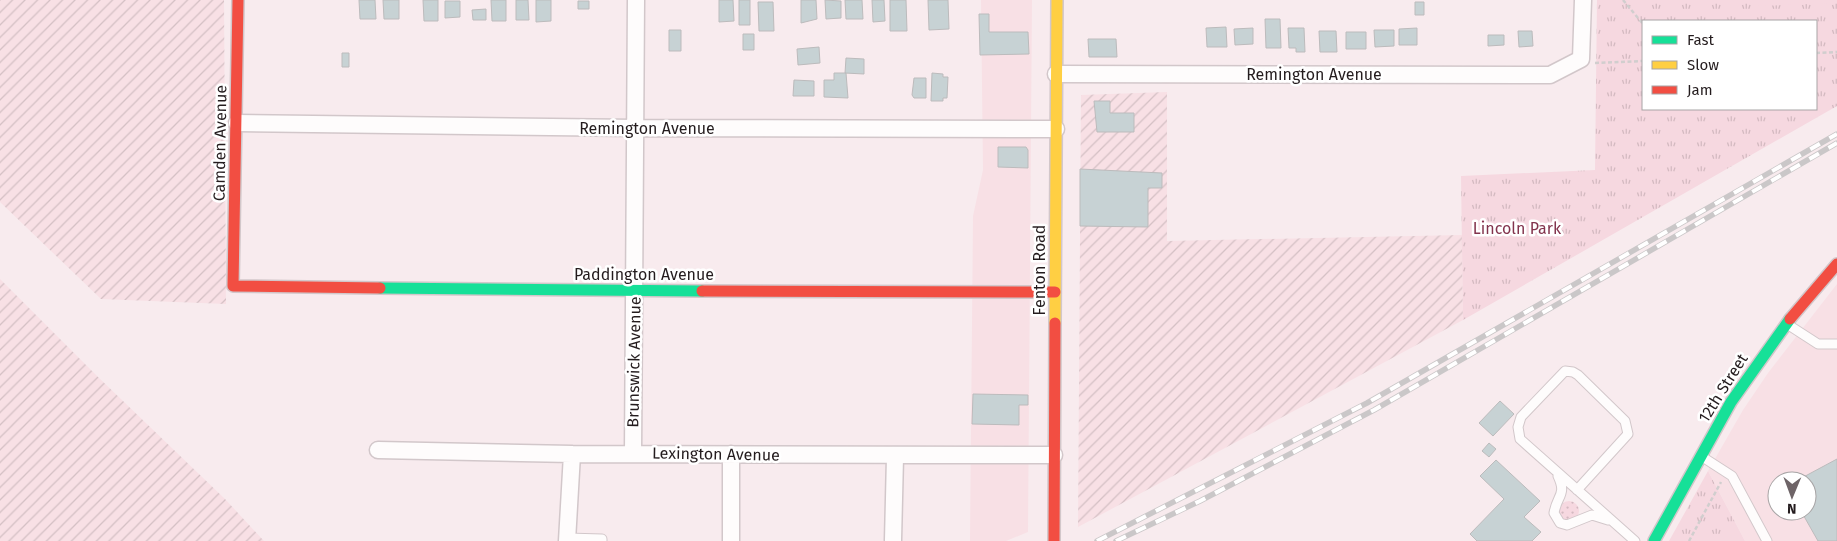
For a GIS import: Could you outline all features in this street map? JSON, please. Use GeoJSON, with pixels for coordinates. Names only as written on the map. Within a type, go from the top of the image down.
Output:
{"type":"FeatureCollection","features":[{"type":"Feature","properties":{"kind":"street","name":"Camden Avenue"},"geometry":{"type":"LineString","coordinates":[[233,286],[238,0]]}},
{"type":"Feature","properties":{"kind":"street","name":"Brunswick Avenue"},"geometry":{"type":"LineString","coordinates":[[633,454],[636,0]]}},
{"type":"Feature","properties":{"kind":"street","name":"Fenton Road"},"geometry":{"type":"LineString","coordinates":[[1054,541],[1057,0]]}},
{"type":"Feature","properties":{"kind":"street"},"geometry":{"type":"LineString","coordinates":[[1576,63],[1583,0]]}},
{"type":"Feature","properties":{"kind":"street","name":"Remington Avenue"},"geometry":{"type":"LineString","coordinates":[[1056,74],[1550,75],[1576,63]]}},
{"type":"Feature","properties":{"kind":"street","name":"Remington Avenue"},"geometry":{"type":"LineString","coordinates":[[237,123],[636,128],[1056,129]]}},
{"type":"Feature","properties":{"kind":"street","name":"12th Street"},"geometry":{"type":"LineString","coordinates":[[1654,541],[1740,390],[1787,324],[1837,264]]}},
{"type":"Feature","properties":{"kind":"street","name":"Paddington Avenue"},"geometry":{"type":"LineString","coordinates":[[233,286],[635,291],[1055,292]]}},
{"type":"Feature","properties":{"kind":"street","name":"Lexington Avenue"},"geometry":{"type":"LineString","coordinates":[[378,450],[894,457],[1054,455]]}},
{"type":"Feature","properties":{"kind":"street"},"geometry":{"type":"LineString","coordinates":[[567,540],[572,454]]}},
{"type":"Feature","properties":{"kind":"street"},"geometry":{"type":"LineString","coordinates":[[731,454],[731,541]]}},
{"type":"Feature","properties":{"kind":"street"},"geometry":{"type":"LineString","coordinates":[[893,540],[894,457]]}},
{"type":"Feature","properties":{"kind":"lane"},"geometry":{"type":"LineString","coordinates":[[1787,324],[1818,344],[1837,344]]}},
{"type":"Feature","properties":{"kind":"lane"},"geometry":{"type":"LineString","coordinates":[[1577,490],[1628,434],[1628,428],[1625,421],[1573,372],[1565,371],[1521,417],[1518,427],[1520,438],[1556,472],[1634,541]]}},
{"type":"Feature","properties":{"kind":"lane"},"geometry":{"type":"LineString","coordinates":[[1701,456],[1732,476],[1767,541]]}},
{"type":"Feature","properties":{"kind":"lane"},"geometry":{"type":"LineString","coordinates":[[1556,472],[1563,486],[1562,496],[1555,504],[1554,513],[1560,523],[1567,525],[1592,515],[1613,522]]}},
{"type":"Feature","properties":{"kind":"lane"},"geometry":{"type":"LineString","coordinates":[[567,540],[602,539],[602,541]]}},
{"type":"Feature","properties":{"kind":"path"},"geometry":{"type":"LineString","coordinates":[[1623,0],[1642,23]]}},
{"type":"Feature","properties":{"kind":"path"},"geometry":{"type":"LineString","coordinates":[[1817,53],[1837,52]]}},
{"type":"Feature","properties":{"kind":"path"},"geometry":{"type":"LineString","coordinates":[[1576,63],[1642,61]]}},
{"type":"Feature","properties":{"kind":"path"},"geometry":{"type":"LineString","coordinates":[[1689,541],[1722,481]]}},
{"type":"Feature","properties":{"kind":"shaded area"},"geometry":{"type":"Polygon","coordinates":[[[0,0],[224,0],[226,304],[101,299],[0,202],[0,0]]]}},
{"type":"Feature","properties":{"kind":"shaded area"},"geometry":{"type":"Polygon","coordinates":[[[981,0],[1032,0],[1028,532],[1006,541],[970,541],[973,216],[983,170],[981,0]]]}},
{"type":"Feature","properties":{"kind":"shaded area"},"geometry":{"type":"Polygon","coordinates":[[[1167,92],[1167,241],[1462,235],[1463,320],[1078,527],[1081,95],[1167,92]]]}},
{"type":"Feature","properties":{"kind":"shaded area"},"geometry":{"type":"Polygon","coordinates":[[[0,279],[98,377],[225,499],[264,541],[0,541],[0,279]]]}},
{"type":"Feature","properties":{"kind":"shaded area"},"geometry":{"type":"Polygon","coordinates":[[[1837,284],[1837,541],[1745,541],[1708,471],[1743,410],[1768,373],[1837,284]]]}},
{"type":"Feature","properties":{"kind":"green space","name":"Lincoln Park"},"geometry":{"type":"Polygon","coordinates":[[[1597,0],[1837,0],[1837,106],[1463,320],[1461,176],[1595,170],[1597,0]]]}},
{"type":"Feature","properties":{"kind":"green space"},"geometry":{"type":"Polygon","coordinates":[[[1735,0],[1837,0],[1837,3],[1757,6],[1735,0]]]}},
{"type":"Feature","properties":{"kind":"green space"},"geometry":{"type":"Polygon","coordinates":[[[1708,471],[1745,541],[1669,541],[1708,471]]]}},
{"type":"Feature","properties":{"kind":"green space"},"geometry":{"type":"Polygon","coordinates":[[[1569,501],[1576,504],[1579,511],[1576,518],[1569,521],[1562,518],[1559,511],[1562,504],[1569,501]]]}},
{"type":"Feature","properties":{"kind":"building"},"geometry":{"type":"Polygon","coordinates":[[[359,0],[375,0],[376,19],[360,19],[359,0]]]}},
{"type":"Feature","properties":{"kind":"building"},"geometry":{"type":"Polygon","coordinates":[[[383,0],[399,0],[399,19],[384,19],[383,0]]]}},
{"type":"Feature","properties":{"kind":"building"},"geometry":{"type":"Polygon","coordinates":[[[423,0],[438,0],[438,21],[424,21],[423,0]]]}},
{"type":"Feature","properties":{"kind":"building"},"geometry":{"type":"Polygon","coordinates":[[[491,0],[506,0],[506,21],[492,21],[491,0]]]}},
{"type":"Feature","properties":{"kind":"building"},"geometry":{"type":"Polygon","coordinates":[[[516,0],[528,0],[529,20],[516,20],[516,0]]]}},
{"type":"Feature","properties":{"kind":"building"},"geometry":{"type":"Polygon","coordinates":[[[536,0],[551,0],[551,21],[536,22],[536,0]]]}},
{"type":"Feature","properties":{"kind":"building"},"geometry":{"type":"Polygon","coordinates":[[[719,0],[733,0],[734,21],[719,22],[719,0]]]}},
{"type":"Feature","properties":{"kind":"building"},"geometry":{"type":"Polygon","coordinates":[[[739,0],[750,0],[750,25],[739,25],[739,0]]]}},
{"type":"Feature","properties":{"kind":"building"},"geometry":{"type":"Polygon","coordinates":[[[801,0],[816,0],[817,19],[801,23],[801,0]]]}},
{"type":"Feature","properties":{"kind":"building"},"geometry":{"type":"Polygon","coordinates":[[[825,0],[841,1],[841,18],[826,19],[825,0]]]}},
{"type":"Feature","properties":{"kind":"building"},"geometry":{"type":"Polygon","coordinates":[[[845,0],[862,0],[863,19],[846,19],[845,0]]]}},
{"type":"Feature","properties":{"kind":"building"},"geometry":{"type":"Polygon","coordinates":[[[872,0],[884,0],[885,21],[873,22],[872,0]]]}},
{"type":"Feature","properties":{"kind":"building"},"geometry":{"type":"Polygon","coordinates":[[[890,0],[906,0],[907,31],[890,31],[890,0]]]}},
{"type":"Feature","properties":{"kind":"building"},"geometry":{"type":"Polygon","coordinates":[[[928,0],[948,0],[949,29],[929,30],[928,0]]]}},
{"type":"Feature","properties":{"kind":"building"},"geometry":{"type":"Polygon","coordinates":[[[445,1],[460,1],[460,17],[445,18],[445,1]]]}},
{"type":"Feature","properties":{"kind":"building"},"geometry":{"type":"Polygon","coordinates":[[[578,1],[589,1],[589,9],[578,9],[578,1]]]}},
{"type":"Feature","properties":{"kind":"building"},"geometry":{"type":"Polygon","coordinates":[[[758,2],[773,2],[774,31],[759,31],[758,2]]]}},
{"type":"Feature","properties":{"kind":"building"},"geometry":{"type":"Polygon","coordinates":[[[1415,2],[1424,2],[1424,15],[1415,15],[1415,2]]]}},
{"type":"Feature","properties":{"kind":"building"},"geometry":{"type":"Polygon","coordinates":[[[486,9],[486,20],[473,20],[472,10],[486,9]]]}},
{"type":"Feature","properties":{"kind":"building"},"geometry":{"type":"Polygon","coordinates":[[[979,14],[989,14],[989,32],[1028,32],[1029,54],[980,55],[979,14]]]}},
{"type":"Feature","properties":{"kind":"building"},"geometry":{"type":"Polygon","coordinates":[[[1265,19],[1280,19],[1281,48],[1266,48],[1265,19]]]}},
{"type":"Feature","properties":{"kind":"building"},"geometry":{"type":"Polygon","coordinates":[[[1226,27],[1227,47],[1207,47],[1206,28],[1226,27]]]}},
{"type":"Feature","properties":{"kind":"building"},"geometry":{"type":"Polygon","coordinates":[[[1253,28],[1253,44],[1235,45],[1234,29],[1253,28]]]}},
{"type":"Feature","properties":{"kind":"building"},"geometry":{"type":"Polygon","coordinates":[[[1288,28],[1304,28],[1305,52],[1296,52],[1296,48],[1289,48],[1288,28]]]}},
{"type":"Feature","properties":{"kind":"building"},"geometry":{"type":"Polygon","coordinates":[[[1417,28],[1417,45],[1399,45],[1399,29],[1417,28]]]}},
{"type":"Feature","properties":{"kind":"building"},"geometry":{"type":"Polygon","coordinates":[[[669,30],[681,30],[681,51],[669,51],[669,30]]]}},
{"type":"Feature","properties":{"kind":"building"},"geometry":{"type":"Polygon","coordinates":[[[1374,30],[1394,30],[1394,46],[1375,47],[1374,30]]]}},
{"type":"Feature","properties":{"kind":"building"},"geometry":{"type":"Polygon","coordinates":[[[1319,31],[1336,31],[1337,52],[1320,52],[1319,31]]]}},
{"type":"Feature","properties":{"kind":"building"},"geometry":{"type":"Polygon","coordinates":[[[1518,31],[1532,31],[1533,46],[1519,47],[1518,31]]]}},
{"type":"Feature","properties":{"kind":"building"},"geometry":{"type":"Polygon","coordinates":[[[1346,32],[1366,32],[1366,49],[1346,49],[1346,32]]]}},
{"type":"Feature","properties":{"kind":"building"},"geometry":{"type":"Polygon","coordinates":[[[743,34],[754,34],[754,50],[743,50],[743,34]]]}},
{"type":"Feature","properties":{"kind":"building"},"geometry":{"type":"Polygon","coordinates":[[[1488,35],[1504,35],[1504,45],[1488,46],[1488,35]]]}},
{"type":"Feature","properties":{"kind":"building"},"geometry":{"type":"Polygon","coordinates":[[[1088,39],[1116,39],[1117,57],[1089,57],[1088,39]]]}},
{"type":"Feature","properties":{"kind":"building"},"geometry":{"type":"Polygon","coordinates":[[[819,47],[820,63],[798,65],[797,49],[819,47]]]}},
{"type":"Feature","properties":{"kind":"building"},"geometry":{"type":"Polygon","coordinates":[[[342,53],[349,53],[349,67],[342,67],[342,53]]]}},
{"type":"Feature","properties":{"kind":"building"},"geometry":{"type":"Polygon","coordinates":[[[846,58],[864,59],[864,74],[845,73],[846,58]]]}},
{"type":"Feature","properties":{"kind":"building"},"geometry":{"type":"Polygon","coordinates":[[[834,73],[846,73],[848,98],[824,97],[824,80],[834,80],[834,73]]]}},
{"type":"Feature","properties":{"kind":"building"},"geometry":{"type":"Polygon","coordinates":[[[932,73],[943,74],[943,77],[948,77],[947,98],[943,98],[943,101],[931,101],[932,73]]]}},
{"type":"Feature","properties":{"kind":"building"},"geometry":{"type":"Polygon","coordinates":[[[914,78],[926,78],[926,98],[914,98],[912,95],[914,78]]]}},
{"type":"Feature","properties":{"kind":"building"},"geometry":{"type":"Polygon","coordinates":[[[794,80],[814,81],[814,96],[793,96],[794,80]]]}},
{"type":"Feature","properties":{"kind":"building"},"geometry":{"type":"Polygon","coordinates":[[[1094,101],[1110,101],[1110,113],[1134,113],[1134,132],[1097,132],[1094,101]]]}},
{"type":"Feature","properties":{"kind":"building"},"geometry":{"type":"Polygon","coordinates":[[[998,147],[1026,147],[1028,150],[1028,168],[998,167],[998,147]]]}},
{"type":"Feature","properties":{"kind":"building"},"geometry":{"type":"Polygon","coordinates":[[[1080,169],[1162,173],[1162,188],[1148,188],[1148,227],[1080,226],[1080,169]]]}},
{"type":"Feature","properties":{"kind":"building"},"geometry":{"type":"Polygon","coordinates":[[[973,394],[1028,395],[1028,405],[1019,405],[1019,425],[972,424],[973,394]]]}},
{"type":"Feature","properties":{"kind":"building"},"geometry":{"type":"Polygon","coordinates":[[[1500,401],[1514,414],[1493,436],[1479,423],[1500,401]]]}},
{"type":"Feature","properties":{"kind":"building"},"geometry":{"type":"Polygon","coordinates":[[[1489,443],[1496,449],[1489,457],[1482,451],[1489,443]]]}},
{"type":"Feature","properties":{"kind":"building"},"geometry":{"type":"Polygon","coordinates":[[[1837,459],[1837,541],[1818,541],[1807,521],[1817,521],[1817,471],[1815,471],[1837,459]]]}},
{"type":"Feature","properties":{"kind":"building"},"geometry":{"type":"Polygon","coordinates":[[[1496,460],[1540,501],[1524,517],[1541,532],[1532,541],[1477,541],[1470,534],[1504,499],[1480,476],[1496,460]]]}},
{"type":"Feature","properties":{"kind":"railway"},"geometry":{"type":"LineString","coordinates":[[1097,541],[1367,403],[1837,134]]}},
{"type":"Feature","properties":{"kind":"railway"},"geometry":{"type":"LineString","coordinates":[[1116,541],[1200,501],[1374,410],[1837,143]]}},
{"type":"Feature","properties":{"kind":"traffic: fast"},"geometry":{"type":"LineString","coordinates":[[380,288],[702,291]]}},
{"type":"Feature","properties":{"kind":"traffic: fast"},"geometry":{"type":"LineString","coordinates":[[1654,541],[1731,402],[1790,319]]}},
{"type":"Feature","properties":{"kind":"traffic: slow"},"geometry":{"type":"LineString","coordinates":[[1055,323],[1057,0]]}},
{"type":"Feature","properties":{"kind":"traffic: jam"},"geometry":{"type":"LineString","coordinates":[[238,0],[233,286],[380,288]]}},
{"type":"Feature","properties":{"kind":"traffic: jam"},"geometry":{"type":"LineString","coordinates":[[1790,319],[1837,264]]}},
{"type":"Feature","properties":{"kind":"traffic: jam"},"geometry":{"type":"LineString","coordinates":[[702,291],[1055,292]]}},
{"type":"Feature","properties":{"kind":"traffic: jam"},"geometry":{"type":"LineString","coordinates":[[1054,541],[1055,323]]}}]}
